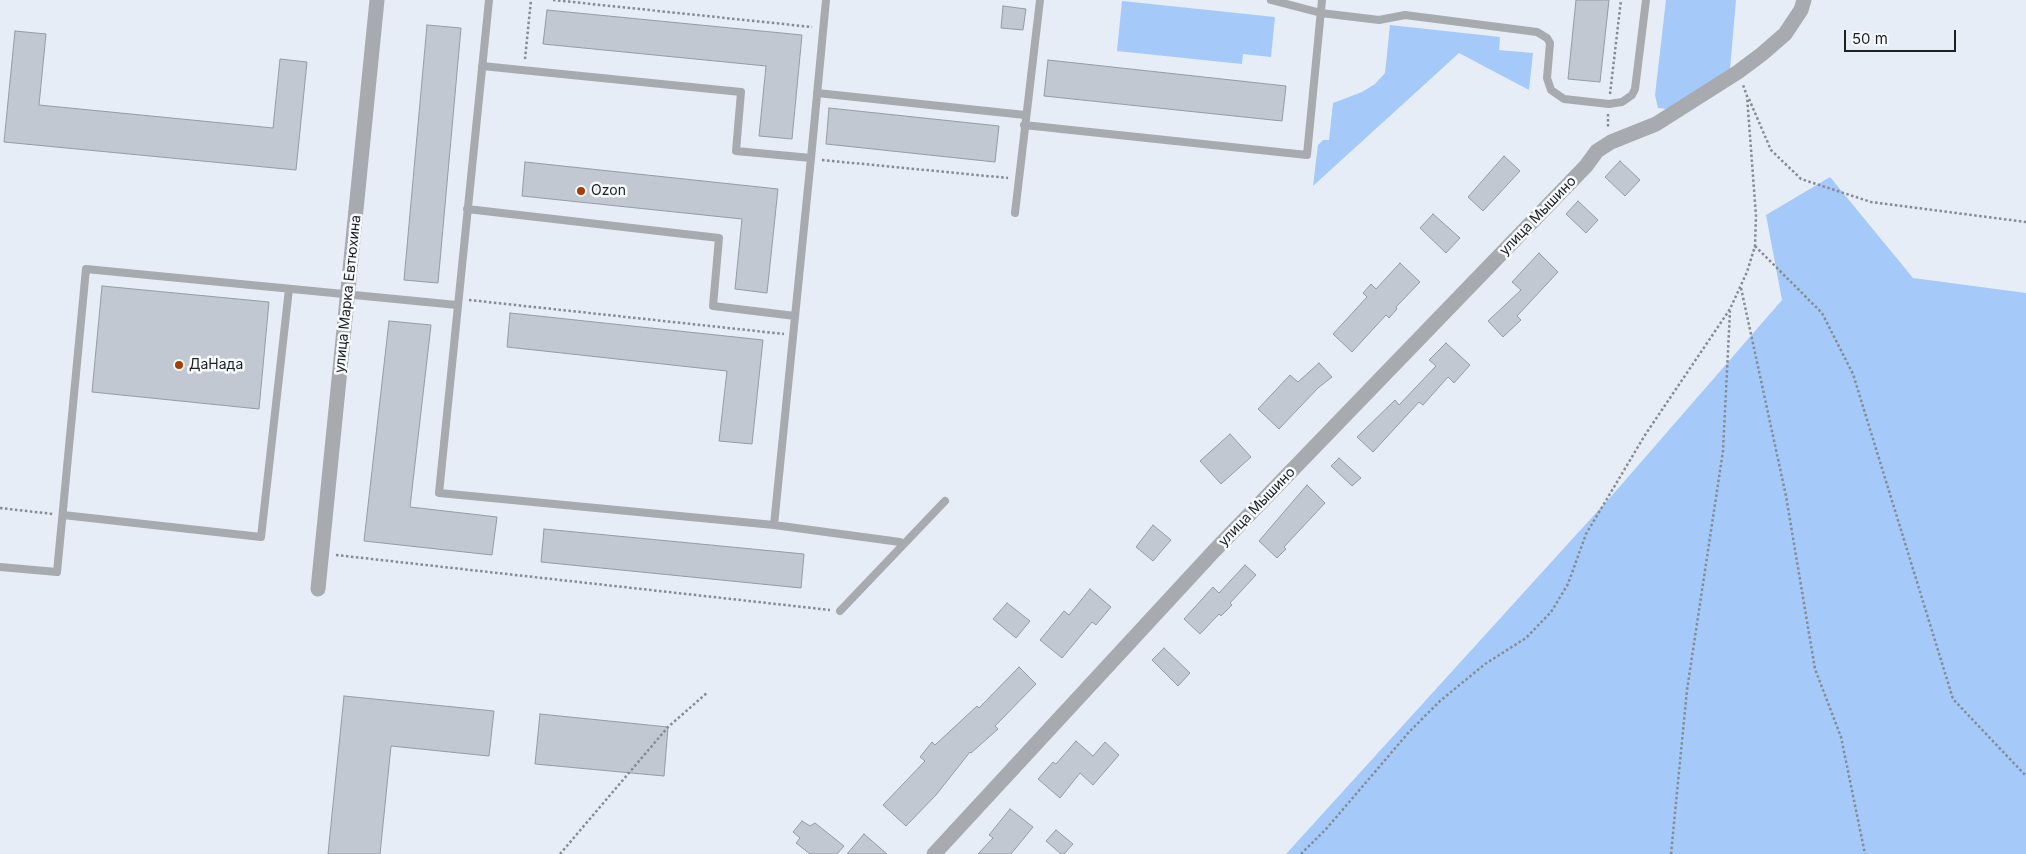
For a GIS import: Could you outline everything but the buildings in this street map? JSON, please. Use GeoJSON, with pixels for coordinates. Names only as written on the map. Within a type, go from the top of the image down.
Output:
{"type":"FeatureCollection","features":[{"type":"Feature","properties":{"kind":"street","name":"улица Марка Евтюхина"},"geometry":{"type":"LineString","coordinates":[[318,589],[377,0]]}},
{"type":"Feature","properties":{"kind":"street","name":"улица Мышино"},"geometry":{"type":"LineString","coordinates":[[934,854],[1214,551],[1586,166],[1603,146],[1656,124],[1738,72],[1785,34],[1801,10],[1804,0]]}},
{"type":"Feature","properties":{"kind":"lane"},"geometry":{"type":"LineString","coordinates":[[489,0],[439,493],[774,525],[900,542]]}},
{"type":"Feature","properties":{"kind":"lane"},"geometry":{"type":"LineString","coordinates":[[774,525],[826,0]]}},
{"type":"Feature","properties":{"kind":"lane"},"geometry":{"type":"LineString","coordinates":[[1015,213],[1040,0]]}},
{"type":"Feature","properties":{"kind":"lane"},"geometry":{"type":"LineString","coordinates":[[1271,0],[1321,13],[1379,20],[1405,15],[1537,32],[1548,38],[1550,43],[1547,78],[1551,90],[1564,99],[1609,104],[1622,102],[1632,95],[1635,89],[1646,0]]}},
{"type":"Feature","properties":{"kind":"lane"},"geometry":{"type":"LineString","coordinates":[[1024,125],[1307,155],[1322,0]]}},
{"type":"Feature","properties":{"kind":"lane"},"geometry":{"type":"LineString","coordinates":[[482,66],[742,92],[736,151],[811,158]]}},
{"type":"Feature","properties":{"kind":"lane"},"geometry":{"type":"LineString","coordinates":[[817,93],[1025,115]]}},
{"type":"Feature","properties":{"kind":"lane"},"geometry":{"type":"LineString","coordinates":[[467,209],[719,238],[713,306],[795,316]]}},
{"type":"Feature","properties":{"kind":"lane"},"geometry":{"type":"LineString","coordinates":[[0,567],[57,572],[86,269],[289,289],[458,302]]}},
{"type":"Feature","properties":{"kind":"lane"},"geometry":{"type":"LineString","coordinates":[[63,515],[261,537],[289,289]]}},
{"type":"Feature","properties":{"kind":"lane"},"geometry":{"type":"LineString","coordinates":[[840,611],[945,501]]}},
{"type":"Feature","properties":{"kind":"path"},"geometry":{"type":"LineString","coordinates":[[524,70],[531,0]]}},
{"type":"Feature","properties":{"kind":"path"},"geometry":{"type":"LineString","coordinates":[[553,0],[823,28]]}},
{"type":"Feature","properties":{"kind":"path"},"geometry":{"type":"LineString","coordinates":[[1607,122],[1621,0]]}},
{"type":"Feature","properties":{"kind":"path"},"geometry":{"type":"LineString","coordinates":[[1738,72],[1771,150],[1801,179],[1871,202],[2026,222]]}},
{"type":"Feature","properties":{"kind":"path"},"geometry":{"type":"LineString","coordinates":[[1301,854],[1327,828],[1409,732],[1440,701],[1485,664],[1526,638],[1552,612],[1568,584],[1586,534],[1645,435],[1730,309],[1748,272],[1755,246],[1756,216],[1747,96]]}},
{"type":"Feature","properties":{"kind":"path"},"geometry":{"type":"LineString","coordinates":[[811,158],[1018,179]]}},
{"type":"Feature","properties":{"kind":"path"},"geometry":{"type":"LineString","coordinates":[[1755,246],[1822,313],[1853,374],[1953,699],[2026,776]]}},
{"type":"Feature","properties":{"kind":"path"},"geometry":{"type":"LineString","coordinates":[[1741,287],[1786,496],[1815,669],[1841,737],[1865,854]]}},
{"type":"Feature","properties":{"kind":"path"},"geometry":{"type":"LineString","coordinates":[[458,302],[793,335]]}},
{"type":"Feature","properties":{"kind":"path"},"geometry":{"type":"LineString","coordinates":[[1671,854],[1687,690],[1724,451],[1730,309]]}},
{"type":"Feature","properties":{"kind":"path"},"geometry":{"type":"LineString","coordinates":[[0,508],[63,515]]}},
{"type":"Feature","properties":{"kind":"path"},"geometry":{"type":"LineString","coordinates":[[322,554],[840,611]]}},
{"type":"Feature","properties":{"kind":"path"},"geometry":{"type":"LineString","coordinates":[[560,854],[668,727],[708,692]]}},
{"type":"Feature","properties":{"kind":"shaded area"},"geometry":{"type":"Polygon","coordinates":[[[1666,0],[1736,0],[1730,69],[1667,109],[1658,108],[1655,95],[1666,0]]]}},
{"type":"Feature","properties":{"kind":"shaded area"},"geometry":{"type":"Polygon","coordinates":[[[1122,1],[1275,17],[1271,57],[1243,54],[1242,64],[1117,51],[1122,1]]]}},
{"type":"Feature","properties":{"kind":"shaded area"},"geometry":{"type":"Polygon","coordinates":[[[1390,25],[1500,37],[1499,50],[1533,53],[1529,90],[1459,53],[1313,186],[1318,145],[1323,140],[1329,140],[1333,103],[1362,92],[1375,84],[1385,73],[1390,25]]]}},
{"type":"Feature","properties":{"kind":"shaded area"},"geometry":{"type":"Polygon","coordinates":[[[1830,177],[1913,278],[2026,293],[2026,854],[1286,854],[1615,492],[1782,300],[1766,215],[1830,177]]]}},
{"type":"Feature","properties":{"kind":"place","name":"Ozon"},"geometry":{"type":"Point","coordinates":[581,191]}},
{"type":"Feature","properties":{"kind":"place","name":"ДаНада"},"geometry":{"type":"Point","coordinates":[179,365]}}]}
